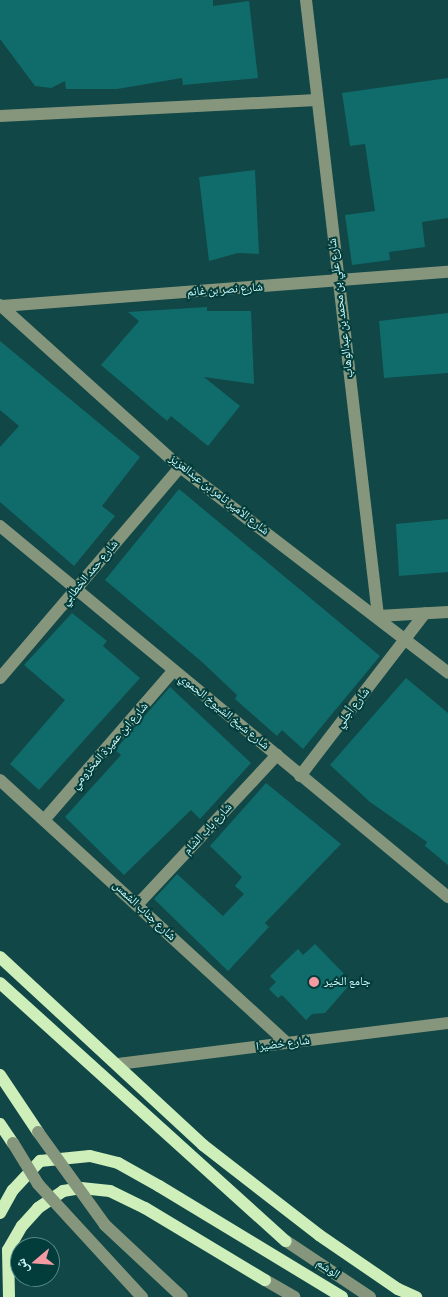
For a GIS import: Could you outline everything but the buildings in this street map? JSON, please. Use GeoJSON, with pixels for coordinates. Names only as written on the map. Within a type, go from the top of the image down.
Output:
{"type":"FeatureCollection","features":[{"type":"Feature","properties":{"kind":"main road"},"geometry":{"type":"LineString","coordinates":[[0,957],[118,1064],[203,1145],[319,1235],[398,1290],[416,1297]]}},
{"type":"Feature","properties":{"kind":"main road"},"geometry":{"type":"LineString","coordinates":[[0,984],[286,1241]]}},
{"type":"Feature","properties":{"kind":"main road"},"geometry":{"type":"LineString","coordinates":[[0,1076],[38,1132]]}},
{"type":"Feature","properties":{"kind":"main road"},"geometry":{"type":"LineString","coordinates":[[0,1124],[13,1144]]}},
{"type":"Feature","properties":{"kind":"main road"},"geometry":{"type":"LineString","coordinates":[[0,1213],[13,1190],[40,1161],[90,1156],[118,1163],[160,1186],[342,1297]]}},
{"type":"Feature","properties":{"kind":"main road"},"geometry":{"type":"LineString","coordinates":[[8,1297],[8,1250],[22,1226],[63,1191],[80,1188],[110,1191],[145,1208],[265,1280]]}},
{"type":"Feature","properties":{"kind":"street","name":"شارع علي بن محمد بن عبدالوهاب"},"geometry":{"type":"LineString","coordinates":[[306,0],[337,282],[378,616]]}},
{"type":"Feature","properties":{"kind":"street"},"geometry":{"type":"LineString","coordinates":[[0,116],[317,100]]}},
{"type":"Feature","properties":{"kind":"street","name":"شارع نصر بن غانم"},"geometry":{"type":"LineString","coordinates":[[1,305],[337,282],[448,272]]}},
{"type":"Feature","properties":{"kind":"street","name":"شارع الأمير ثامر بن عبدالعزيز"},"geometry":{"type":"LineString","coordinates":[[1,305],[180,467],[378,616],[448,673]]}},
{"type":"Feature","properties":{"kind":"street","name":"شارع حمد الخطابي"},"geometry":{"type":"LineString","coordinates":[[0,678],[180,467]]}},
{"type":"Feature","properties":{"kind":"street","name":"شارع شيخ الشيوخ الحموي"},"geometry":{"type":"LineString","coordinates":[[0,526],[448,897]]}},
{"type":"Feature","properties":{"kind":"street"},"geometry":{"type":"LineString","coordinates":[[378,616],[448,612]]}},
{"type":"Feature","properties":{"kind":"street","name":"شارع أجلي"},"geometry":{"type":"LineString","coordinates":[[300,776],[425,613]]}},
{"type":"Feature","properties":{"kind":"street","name":"شارع ابن عميرة المخزومي"},"geometry":{"type":"LineString","coordinates":[[44,820],[173,671]]}},
{"type":"Feature","properties":{"kind":"street","name":"شارع باب الشام"},"geometry":{"type":"LineString","coordinates":[[138,904],[277,755]]}},
{"type":"Feature","properties":{"kind":"street","name":"شارع جناب الشمس"},"geometry":{"type":"LineString","coordinates":[[0,780],[138,904],[287,1043]]}},
{"type":"Feature","properties":{"kind":"street","name":"شارع خضيرا"},"geometry":{"type":"LineString","coordinates":[[118,1064],[448,1023]]}},
{"type":"Feature","properties":{"kind":"street"},"geometry":{"type":"LineString","coordinates":[[38,1132],[105,1225],[182,1297]]}},
{"type":"Feature","properties":{"kind":"street"},"geometry":{"type":"LineString","coordinates":[[13,1144],[69,1220],[142,1297]]}},
{"type":"Feature","properties":{"kind":"street","name":"الوشم"},"geometry":{"type":"LineString","coordinates":[[286,1241],[370,1297]]}},
{"type":"Feature","properties":{"kind":"street"},"geometry":{"type":"LineString","coordinates":[[265,1280],[294,1297]]}},
{"type":"Feature","properties":{"kind":"place","name":"جامع الخير"},"geometry":{"type":"Point","coordinates":[314,982]}}]}
